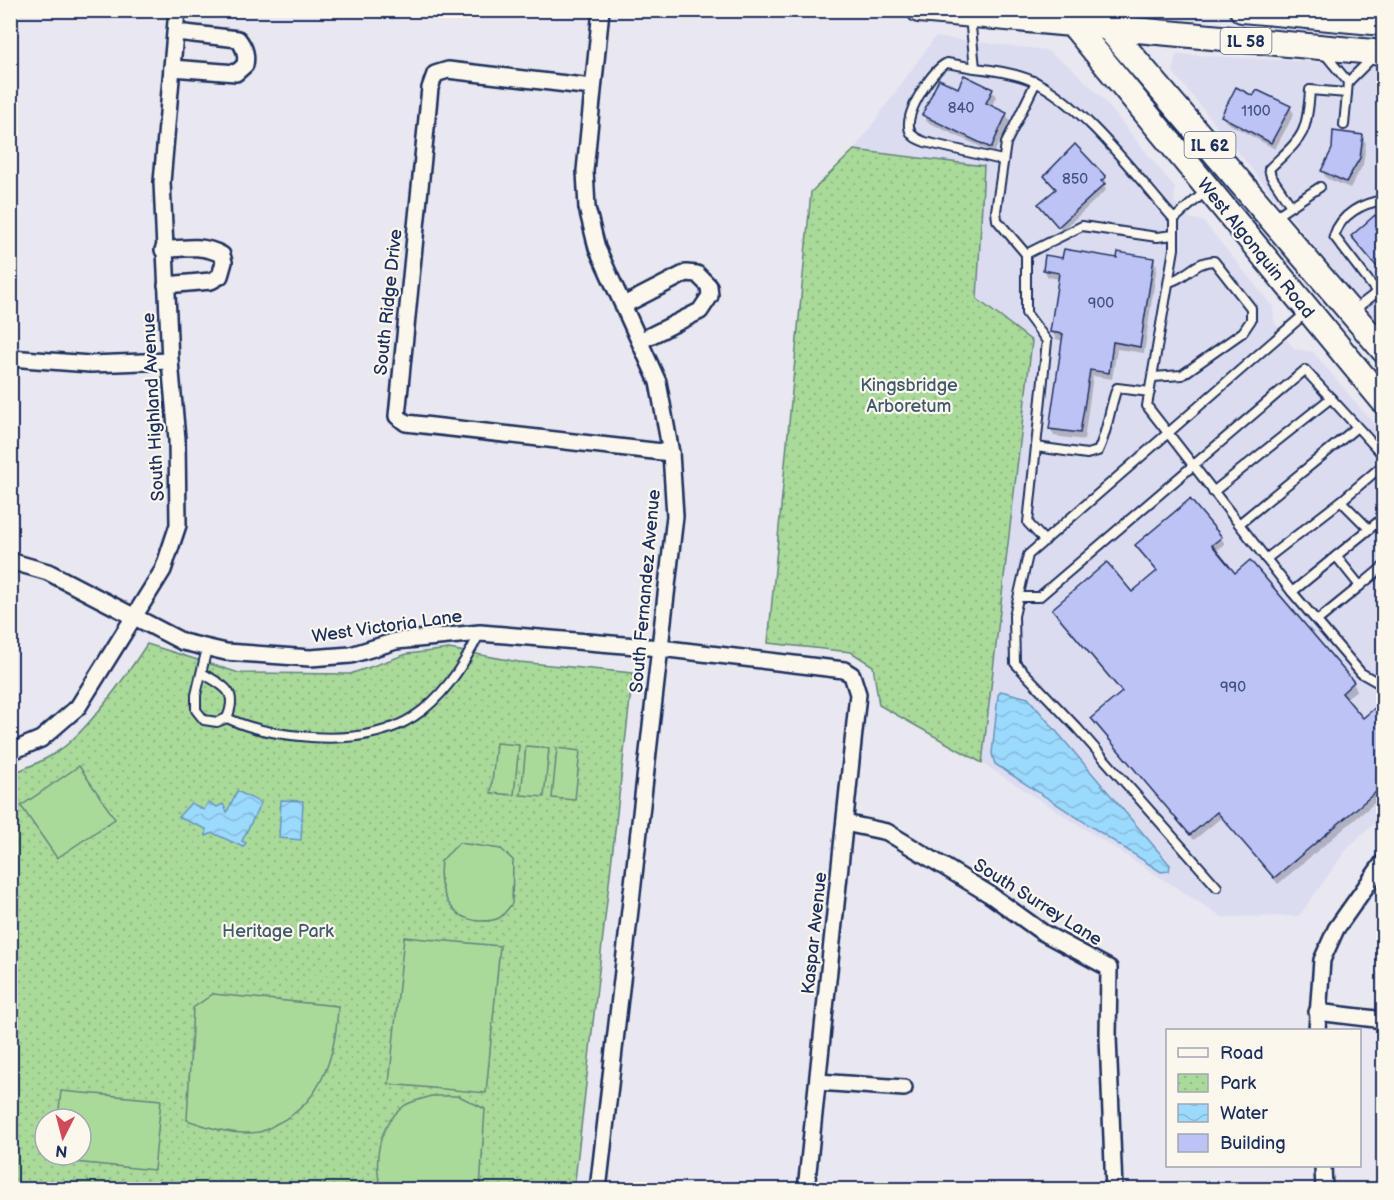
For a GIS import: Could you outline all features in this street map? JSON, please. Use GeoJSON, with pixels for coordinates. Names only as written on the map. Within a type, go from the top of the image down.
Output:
{"type":"FeatureCollection","features":[{"type":"Feature","properties":{"kind":"main road","name":"IL 58"},"geometry":{"type":"LineString","coordinates":[[919,10],[969,15],[1068,18],[1109,29],[1382,53]]}},
{"type":"Feature","properties":{"kind":"main road","name":"West Algonquin Road"},"geometry":{"type":"LineString","coordinates":[[1093,10],[1282,212],[1352,312],[1383,351]]}},
{"type":"Feature","properties":{"kind":"main road","name":"IL 58"},"geometry":{"type":"LineString","coordinates":[[1242,10],[1289,12],[1383,23]]}},
{"type":"Feature","properties":{"kind":"main road","name":"West Algonquin Road"},"geometry":{"type":"LineString","coordinates":[[1068,18],[1383,402]]}},
{"type":"Feature","properties":{"kind":"street","name":"South Highland Avenue"},"geometry":{"type":"LineString","coordinates":[[10,752],[40,739],[78,707],[163,570],[178,525],[177,439],[165,285],[162,182],[177,10]]}},
{"type":"Feature","properties":{"kind":"street","name":"South Fernandez Avenue"},"geometry":{"type":"LineString","coordinates":[[598,1190],[675,516],[671,453],[658,382],[642,340],[597,248],[587,208],[585,171],[601,10]]}},
{"type":"Feature","properties":{"kind":"street"},"geometry":{"type":"LineString","coordinates":[[172,68],[236,73],[245,65],[247,57],[244,46],[238,39],[176,32]]}},
{"type":"Feature","properties":{"kind":"street","name":"South Ridge Drive"},"geometry":{"type":"LineString","coordinates":[[592,87],[448,70],[435,74],[429,100],[397,416],[406,423],[671,453]]}},
{"type":"Feature","properties":{"kind":"street"},"geometry":{"type":"LineString","coordinates":[[164,250],[198,247],[214,250],[222,255],[224,262],[220,276],[211,281],[165,285]]}},
{"type":"Feature","properties":{"kind":"street"},"geometry":{"type":"LineString","coordinates":[[624,305],[687,273],[697,274],[709,286],[710,296],[700,311],[642,340]]}},
{"type":"Feature","properties":{"kind":"street"},"geometry":{"type":"LineString","coordinates":[[10,358],[90,364],[170,361]]}},
{"type":"Feature","properties":{"kind":"street","name":"West Victoria Lane"},"geometry":{"type":"LineString","coordinates":[[10,561],[48,572],[183,642],[226,652],[310,658],[351,655],[396,641],[480,633],[660,648],[844,670],[852,675],[854,680]]}},
{"type":"Feature","properties":{"kind":"street","name":"Kaspar Avenue"},"geometry":{"type":"LineString","coordinates":[[806,1190],[858,694],[854,680]]}},
{"type":"Feature","properties":{"kind":"street","name":"South Surrey Lane"},"geometry":{"type":"LineString","coordinates":[[845,823],[887,832],[989,894],[1042,932],[1109,968],[1108,1037],[1114,1190]]}},
{"type":"Feature","properties":{"kind":"street"},"geometry":{"type":"LineString","coordinates":[[1317,1029],[1322,960],[1336,929],[1383,861]]}},
{"type":"Feature","properties":{"kind":"street"},"geometry":{"type":"LineString","coordinates":[[1317,1012],[1383,1020]]}},
{"type":"Feature","properties":{"kind":"street"},"geometry":{"type":"LineString","coordinates":[[818,1082],[904,1088]]}},
{"type":"Feature","properties":{"kind":"street"},"geometry":{"type":"LineString","coordinates":[[1323,1167],[1324,1190]]}},
{"type":"Feature","properties":{"kind":"lane"},"geometry":{"type":"LineString","coordinates":[[969,15],[975,68]]}},
{"type":"Feature","properties":{"kind":"lane"},"geometry":{"type":"LineString","coordinates":[[1318,47],[1348,82]]}},
{"type":"Feature","properties":{"kind":"lane"},"geometry":{"type":"LineString","coordinates":[[1344,125],[1348,82],[1364,64],[1382,53]]}},
{"type":"Feature","properties":{"kind":"lane"},"geometry":{"type":"LineString","coordinates":[[1002,160],[916,139],[909,125],[927,82],[938,67],[946,63],[1006,72],[1036,82],[1058,95],[1078,112],[1174,219],[1168,282],[1147,406],[1292,592],[1361,672],[1383,686]]}},
{"type":"Feature","properties":{"kind":"lane"},"geometry":{"type":"LineString","coordinates":[[1036,82],[1006,143],[1002,160],[997,220],[1026,254],[1026,313],[1047,341],[1028,523],[1045,541]]}},
{"type":"Feature","properties":{"kind":"lane"},"geometry":{"type":"LineString","coordinates":[[1320,187],[1282,212],[1269,169],[1301,139],[1308,117],[1311,90],[1347,93]]}},
{"type":"Feature","properties":{"kind":"lane"},"geometry":{"type":"LineString","coordinates":[[1174,219],[1207,189]]}},
{"type":"Feature","properties":{"kind":"lane"},"geometry":{"type":"LineString","coordinates":[[1352,312],[1380,289],[1334,236],[1338,223],[1366,203],[1383,200]]}},
{"type":"Feature","properties":{"kind":"lane"},"geometry":{"type":"LineString","coordinates":[[1026,254],[1082,226],[1157,237],[1174,235]]}},
{"type":"Feature","properties":{"kind":"lane"},"geometry":{"type":"LineString","coordinates":[[1153,376],[1182,375],[1243,332],[1251,320],[1251,308],[1214,261],[1203,261],[1180,279],[1168,282]]}},
{"type":"Feature","properties":{"kind":"lane"},"geometry":{"type":"LineString","coordinates":[[1217,887],[1077,728],[1015,663],[1014,616],[1028,555],[1308,311]]}},
{"type":"Feature","properties":{"kind":"lane"},"geometry":{"type":"LineString","coordinates":[[1019,597],[1039,597],[1305,370],[1382,454],[1383,465],[1266,559]]}},
{"type":"Feature","properties":{"kind":"lane"},"geometry":{"type":"LineString","coordinates":[[1036,447],[1087,454],[1098,451],[1107,433],[1111,405],[1117,388],[1150,392]]}},
{"type":"Feature","properties":{"kind":"lane"},"geometry":{"type":"LineString","coordinates":[[1213,492],[1331,398]]}},
{"type":"Feature","properties":{"kind":"lane"},"geometry":{"type":"LineString","coordinates":[[1239,524],[1357,427]]}},
{"type":"Feature","properties":{"kind":"lane"},"geometry":{"type":"LineString","coordinates":[[1341,501],[1369,529]]}},
{"type":"Feature","properties":{"kind":"lane"},"geometry":{"type":"LineString","coordinates":[[1292,592],[1383,517]]}},
{"type":"Feature","properties":{"kind":"lane"},"geometry":{"type":"LineString","coordinates":[[1336,556],[1360,586]]}},
{"type":"Feature","properties":{"kind":"lane"},"geometry":{"type":"LineString","coordinates":[[1317,621],[1383,566]]}},
{"type":"Feature","properties":{"kind":"lane"},"geometry":{"type":"LineString","coordinates":[[207,648],[196,710],[204,720],[217,722],[227,718],[281,735],[359,737],[393,729],[416,717],[439,695],[456,674],[480,633]]}},
{"type":"Feature","properties":{"kind":"lane"},"geometry":{"type":"LineString","coordinates":[[202,673],[228,689],[231,696],[231,708],[227,718]]}},
{"type":"Feature","properties":{"kind":"shaded area"},"geometry":{"type":"Polygon","coordinates":[[[935,37],[1046,50],[1072,68],[1102,98],[1175,188],[1174,201],[1189,218],[1203,221],[1273,307],[1274,322],[1294,349],[1313,352],[1383,435],[1383,815],[1347,849],[1299,916],[1222,917],[982,763],[1032,341],[977,300],[984,166],[854,150],[935,37]]]}},
{"type":"Feature","properties":{"kind":"shaded area"},"geometry":{"type":"Polygon","coordinates":[[[1176,54],[1383,66],[1383,331],[1173,72],[1176,54]]]}},
{"type":"Feature","properties":{"kind":"green space","name":"Kingsbridge Arboretum"},"geometry":{"type":"Polygon","coordinates":[[[854,150],[984,166],[977,299],[1032,341],[982,763],[879,705],[873,666],[851,652],[768,643],[811,192],[854,150]]]}},
{"type":"Feature","properties":{"kind":"green space","name":"Heritage Park"},"geometry":{"type":"Polygon","coordinates":[[[147,644],[239,673],[350,674],[407,654],[449,649],[519,662],[633,673],[574,1189],[11,1189],[10,774],[51,756],[66,746],[102,707],[147,644]]]}},
{"type":"Feature","properties":{"kind":"green space"},"geometry":{"type":"Polygon","coordinates":[[[496,743],[519,745],[514,795],[491,793],[496,743]]]}},
{"type":"Feature","properties":{"kind":"green space"},"geometry":{"type":"Polygon","coordinates":[[[526,746],[549,748],[544,797],[521,795],[526,746]]]}},
{"type":"Feature","properties":{"kind":"green space"},"geometry":{"type":"Polygon","coordinates":[[[557,748],[580,751],[575,800],[552,798],[557,748]]]}},
{"type":"Feature","properties":{"kind":"green space"},"geometry":{"type":"Polygon","coordinates":[[[79,766],[115,819],[57,858],[21,806],[79,766]]]}},
{"type":"Feature","properties":{"kind":"green space"},"geometry":{"type":"Polygon","coordinates":[[[459,843],[501,849],[513,860],[512,904],[499,918],[485,921],[469,919],[460,915],[447,901],[441,882],[441,861],[459,843]]]}},
{"type":"Feature","properties":{"kind":"green space"},"geometry":{"type":"Polygon","coordinates":[[[404,937],[500,946],[486,1093],[389,1084],[404,937]]]}},
{"type":"Feature","properties":{"kind":"green space"},"geometry":{"type":"Polygon","coordinates":[[[213,994],[338,1006],[330,1058],[316,1090],[292,1115],[263,1131],[232,1132],[187,1120],[193,1008],[213,994]]]}},
{"type":"Feature","properties":{"kind":"green space"},"geometry":{"type":"Polygon","coordinates":[[[61,1091],[161,1100],[154,1170],[93,1164],[93,1107],[59,1107],[61,1091]]]}},
{"type":"Feature","properties":{"kind":"green space"},"geometry":{"type":"Polygon","coordinates":[[[431,1096],[459,1096],[485,1109],[480,1189],[381,1189],[378,1155],[388,1123],[404,1106],[431,1096]]]}},
{"type":"Feature","properties":{"kind":"water"},"geometry":{"type":"Polygon","coordinates":[[[1001,691],[1028,698],[1170,865],[1169,871],[1161,872],[995,764],[992,754],[998,695],[1001,691]]]}},
{"type":"Feature","properties":{"kind":"water"},"geometry":{"type":"Polygon","coordinates":[[[237,791],[261,803],[242,841],[246,843],[243,847],[213,833],[206,836],[206,829],[178,817],[191,803],[204,810],[208,802],[217,807],[223,804],[227,812],[237,791]]]}},
{"type":"Feature","properties":{"kind":"water"},"geometry":{"type":"Polygon","coordinates":[[[281,800],[303,801],[301,840],[279,838],[281,800]]]}},
{"type":"Feature","properties":{"kind":"building"},"geometry":{"type":"Polygon","coordinates":[[[964,75],[993,89],[986,103],[1007,113],[991,148],[922,115],[939,79],[958,88],[964,75]]]}},
{"type":"Feature","properties":{"kind":"building"},"geometry":{"type":"Polygon","coordinates":[[[1236,87],[1253,96],[1257,90],[1291,106],[1271,143],[1221,116],[1236,87]]]}},
{"type":"Feature","properties":{"kind":"building"},"geometry":{"type":"Polygon","coordinates":[[[1333,131],[1363,135],[1360,158],[1346,182],[1321,171],[1332,149],[1333,131]]]}},
{"type":"Feature","properties":{"kind":"building"},"geometry":{"type":"Polygon","coordinates":[[[1075,144],[1106,177],[1101,181],[1105,184],[1058,227],[1038,204],[1056,189],[1044,176],[1075,144]]]}},
{"type":"Feature","properties":{"kind":"building"},"geometry":{"type":"Polygon","coordinates":[[[1375,215],[1383,225],[1383,274],[1351,236],[1375,215]]]}},
{"type":"Feature","properties":{"kind":"building"},"geometry":{"type":"Polygon","coordinates":[[[1064,249],[1117,258],[1118,252],[1154,258],[1140,347],[1113,342],[1109,373],[1090,370],[1080,433],[1049,429],[1063,334],[1050,332],[1059,273],[1043,270],[1045,255],[1062,258],[1064,249]]]}},
{"type":"Feature","properties":{"kind":"building"},"geometry":{"type":"Polygon","coordinates":[[[1190,499],[1222,537],[1212,545],[1235,573],[1250,560],[1354,682],[1342,693],[1363,718],[1383,701],[1383,786],[1274,878],[1217,812],[1190,835],[1091,718],[1122,692],[1052,609],[1107,562],[1132,592],[1157,571],[1135,545],[1190,499]]]}}]}
